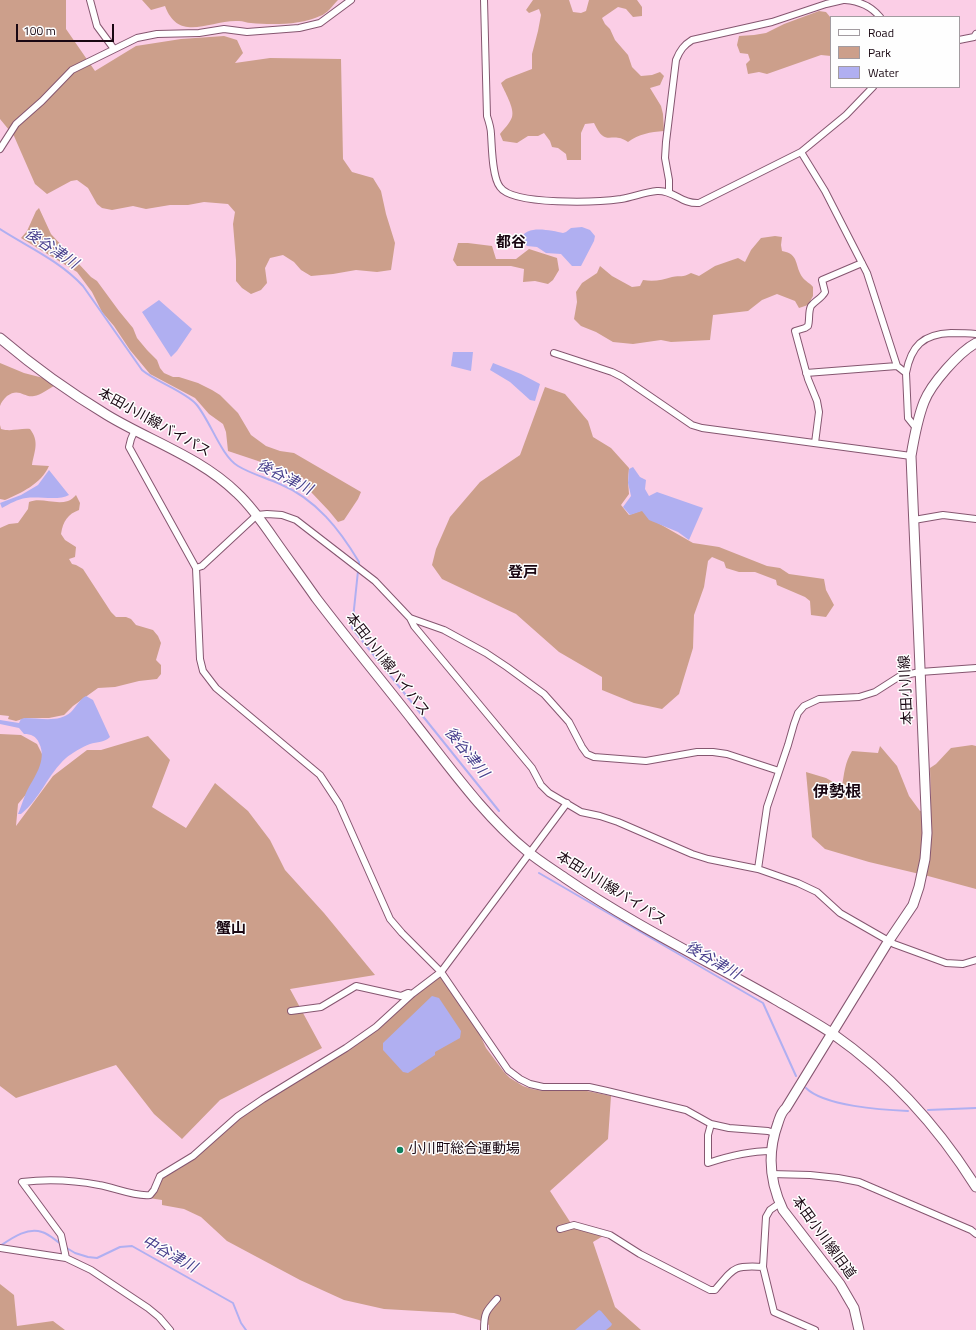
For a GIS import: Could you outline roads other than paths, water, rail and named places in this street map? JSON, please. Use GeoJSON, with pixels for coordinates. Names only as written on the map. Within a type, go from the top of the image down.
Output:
{"type":"FeatureCollection","features":[{"type":"Feature","properties":{"kind":"street"},"geometry":{"type":"LineString","coordinates":[[90,0],[97,26],[114,49]]}},
{"type":"Feature","properties":{"kind":"street"},"geometry":{"type":"LineString","coordinates":[[0,149],[16,124],[42,101],[72,70],[137,38],[158,34],[199,33],[224,29],[247,32],[300,28],[320,23],[351,0]]}},
{"type":"Feature","properties":{"kind":"street"},"geometry":{"type":"LineString","coordinates":[[484,0],[487,116],[491,132],[491,154],[500,187],[504,192],[516,196],[535,200],[557,202],[621,199],[657,191],[669,192],[684,201],[699,203],[801,152],[846,115],[872,88]]}},
{"type":"Feature","properties":{"kind":"street"},"geometry":{"type":"LineString","coordinates":[[669,192],[669,180],[665,158],[666,142],[676,60],[685,44],[692,40],[772,22],[826,4],[844,0],[853,0],[869,7],[879,16]]}},
{"type":"Feature","properties":{"kind":"street"},"geometry":{"type":"LineString","coordinates":[[960,40],[975,37]]}},
{"type":"Feature","properties":{"kind":"street"},"geometry":{"type":"LineString","coordinates":[[801,152],[826,191],[867,272],[897,366],[906,373]]}},
{"type":"Feature","properties":{"kind":"street"},"geometry":{"type":"LineString","coordinates":[[815,443],[819,412],[817,401],[806,372],[795,331],[808,326],[812,306],[824,295],[825,292],[822,280],[862,263]]}},
{"type":"Feature","properties":{"kind":"street"},"geometry":{"type":"LineString","coordinates":[[916,428],[908,418],[906,373],[909,360],[914,350],[922,341],[941,333],[976,334]]}},
{"type":"Feature","properties":{"kind":"street","name":"本田小川線バイパス"},"geometry":{"type":"LineString","coordinates":[[0,338],[53,380],[109,416],[202,465],[239,494],[257,515],[319,602],[474,797],[530,854],[617,912],[750,985],[832,1033],[885,1076],[900,1091],[944,1142],[976,1187]]}},
{"type":"Feature","properties":{"kind":"street","name":"本田小川線"},"geometry":{"type":"LineString","coordinates":[[832,1033],[888,942],[913,905],[919,887],[925,859],[927,833],[911,456],[916,428],[924,401],[951,364],[976,343]]}},
{"type":"Feature","properties":{"kind":"street"},"geometry":{"type":"LineString","coordinates":[[554,353],[612,372],[622,377],[692,426],[911,456]]}},
{"type":"Feature","properties":{"kind":"street"},"geometry":{"type":"LineString","coordinates":[[806,372],[897,366]]}},
{"type":"Feature","properties":{"kind":"street"},"geometry":{"type":"LineString","coordinates":[[135,430],[130,439],[129,446],[196,568],[200,659],[206,675],[216,688],[320,775],[339,804],[390,919],[441,972],[508,1070],[530,1084],[543,1087],[589,1087],[686,1110],[711,1124],[729,1128],[768,1131],[774,1133]]}},
{"type":"Feature","properties":{"kind":"street"},"geometry":{"type":"LineString","coordinates":[[196,568],[202,566],[257,515],[282,515],[296,520],[375,581],[410,618],[414,626],[532,768],[541,785],[549,793],[581,812],[618,822],[692,854],[758,869],[817,892],[840,913],[888,942],[946,963],[963,964],[976,960]]}},
{"type":"Feature","properties":{"kind":"street"},"geometry":{"type":"LineString","coordinates":[[914,520],[943,515],[976,519]]}},
{"type":"Feature","properties":{"kind":"street"},"geometry":{"type":"LineString","coordinates":[[410,618],[444,630],[486,653],[544,694],[569,722],[587,754],[594,757],[646,762],[697,752],[713,752],[727,754],[779,771]]}},
{"type":"Feature","properties":{"kind":"street"},"geometry":{"type":"LineString","coordinates":[[758,869],[767,807],[798,713],[804,706],[819,699],[859,697],[875,692],[900,676],[920,672],[976,668]]}},
{"type":"Feature","properties":{"kind":"street"},"geometry":{"type":"LineString","coordinates":[[66,1258],[61,1235],[22,1182],[42,1179],[73,1182],[99,1185],[141,1195],[150,1195],[154,1190],[160,1176],[193,1156],[238,1116],[346,1048],[376,1027],[412,994],[441,972],[567,803]]}},
{"type":"Feature","properties":{"kind":"street"},"geometry":{"type":"LineString","coordinates":[[292,1010],[321,1007],[356,986],[401,996],[408,993],[412,994]]}},
{"type":"Feature","properties":{"kind":"street","name":"本田小川線旧道"},"geometry":{"type":"LineString","coordinates":[[832,1033],[786,1108],[782,1111],[774,1133],[771,1151],[772,1174],[780,1203],[840,1284],[854,1308],[859,1330]]}},
{"type":"Feature","properties":{"kind":"street"},"geometry":{"type":"LineString","coordinates":[[711,1124],[708,1135],[708,1163],[732,1155],[757,1151],[771,1151]]}},
{"type":"Feature","properties":{"kind":"street"},"geometry":{"type":"LineString","coordinates":[[772,1174],[810,1175],[859,1182],[972,1230],[976,1234]]}},
{"type":"Feature","properties":{"kind":"street"},"geometry":{"type":"LineString","coordinates":[[780,1203],[770,1210],[766,1217],[763,1267],[774,1312],[815,1330]]}},
{"type":"Feature","properties":{"kind":"street"},"geometry":{"type":"LineString","coordinates":[[560,1229],[574,1225],[610,1235],[640,1254],[710,1290],[715,1290],[731,1271],[744,1266],[763,1267]]}},
{"type":"Feature","properties":{"kind":"street"},"geometry":{"type":"LineString","coordinates":[[0,1248],[66,1258],[91,1270],[148,1308],[159,1317],[170,1330]]}},
{"type":"Feature","properties":{"kind":"street"},"geometry":{"type":"LineString","coordinates":[[484,1330],[484,1317],[489,1308],[497,1299]]}},
{"type":"Feature","properties":{"kind":"water"},"geometry":{"type":"Polygon","coordinates":[[[582,227],[590,230],[595,236],[594,241],[581,266],[572,266],[561,254],[546,253],[537,247],[527,246],[521,239],[528,231],[546,230],[563,233],[571,228],[582,227]]]}},
{"type":"Feature","properties":{"kind":"water"},"geometry":{"type":"Polygon","coordinates":[[[159,300],[192,329],[171,357],[142,312],[159,300]]]}},
{"type":"Feature","properties":{"kind":"water"},"geometry":{"type":"Polygon","coordinates":[[[453,352],[473,352],[471,371],[451,366],[453,352]]]}},
{"type":"Feature","properties":{"kind":"water"},"geometry":{"type":"Polygon","coordinates":[[[493,363],[521,374],[540,384],[535,401],[530,400],[510,382],[490,370],[493,363]]]}},
{"type":"Feature","properties":{"kind":"water"},"geometry":{"type":"Polygon","coordinates":[[[633,467],[640,477],[646,480],[645,489],[649,496],[657,492],[703,508],[689,540],[678,532],[649,520],[642,511],[630,515],[623,507],[631,496],[628,483],[629,469],[633,467]]]}},
{"type":"Feature","properties":{"kind":"water"},"geometry":{"type":"Polygon","coordinates":[[[49,470],[69,495],[60,498],[23,499],[2,508],[0,503],[21,495],[38,485],[49,470]]]}},
{"type":"Feature","properties":{"kind":"water"},"geometry":{"type":"Polygon","coordinates":[[[86,696],[93,700],[110,737],[103,741],[90,744],[66,758],[54,771],[28,808],[21,814],[18,814],[26,793],[41,763],[41,750],[35,737],[24,734],[19,728],[0,724],[0,720],[19,723],[21,719],[25,718],[61,718],[71,712],[86,696]]]}},
{"type":"Feature","properties":{"kind":"water"},"geometry":{"type":"Polygon","coordinates":[[[432,996],[439,998],[461,1031],[460,1038],[435,1052],[435,1055],[408,1073],[403,1072],[383,1050],[383,1043],[432,996]]]}},
{"type":"Feature","properties":{"kind":"water"},"geometry":{"type":"Polygon","coordinates":[[[599,1310],[612,1324],[611,1326],[606,1330],[575,1330],[599,1310]]]}},
{"type":"Feature","properties":{"kind":"waterway","name":"後谷津川"},"geometry":{"type":"LineString","coordinates":[[0,229],[54,262],[74,277],[83,286],[142,370],[191,399],[201,411],[226,454],[238,466],[293,490],[316,507],[344,538],[359,562],[359,566]]}},
{"type":"Feature","properties":{"kind":"waterway","name":"後谷津川"},"geometry":{"type":"LineString","coordinates":[[358,571],[352,628],[499,811]]}},
{"type":"Feature","properties":{"kind":"waterway","name":"後谷津川"},"geometry":{"type":"LineString","coordinates":[[539,873],[763,1003],[796,1076]]}},
{"type":"Feature","properties":{"kind":"waterway","name":"後谷津川"},"geometry":{"type":"LineString","coordinates":[[806,1088],[814,1094],[839,1103],[884,1110],[908,1111]]}},
{"type":"Feature","properties":{"kind":"waterway","name":"後谷津川"},"geometry":{"type":"LineString","coordinates":[[928,1110],[976,1108]]}},
{"type":"Feature","properties":{"kind":"waterway","name":"中谷津川"},"geometry":{"type":"LineString","coordinates":[[0,1246],[20,1234],[31,1231],[45,1233],[61,1244]]}},
{"type":"Feature","properties":{"kind":"waterway","name":"中谷津川"},"geometry":{"type":"LineString","coordinates":[[65,1247],[75,1253],[97,1258],[120,1247],[132,1246],[233,1303],[241,1323],[246,1330]]}},
{"type":"Feature","properties":{"kind":"place","name":"小川町総合運動場"},"geometry":{"type":"Point","coordinates":[400,1150]}},
{"type":"Feature","properties":{"kind":"district","name":"都谷"},"geometry":{"type":"Point","coordinates":[511,243]}},
{"type":"Feature","properties":{"kind":"district","name":"登戸"},"geometry":{"type":"Point","coordinates":[523,573]}},
{"type":"Feature","properties":{"kind":"district","name":"伊勢根"},"geometry":{"type":"Point","coordinates":[837,793]}},
{"type":"Feature","properties":{"kind":"district","name":"蟹山"},"geometry":{"type":"Point","coordinates":[231,929]}}]}
